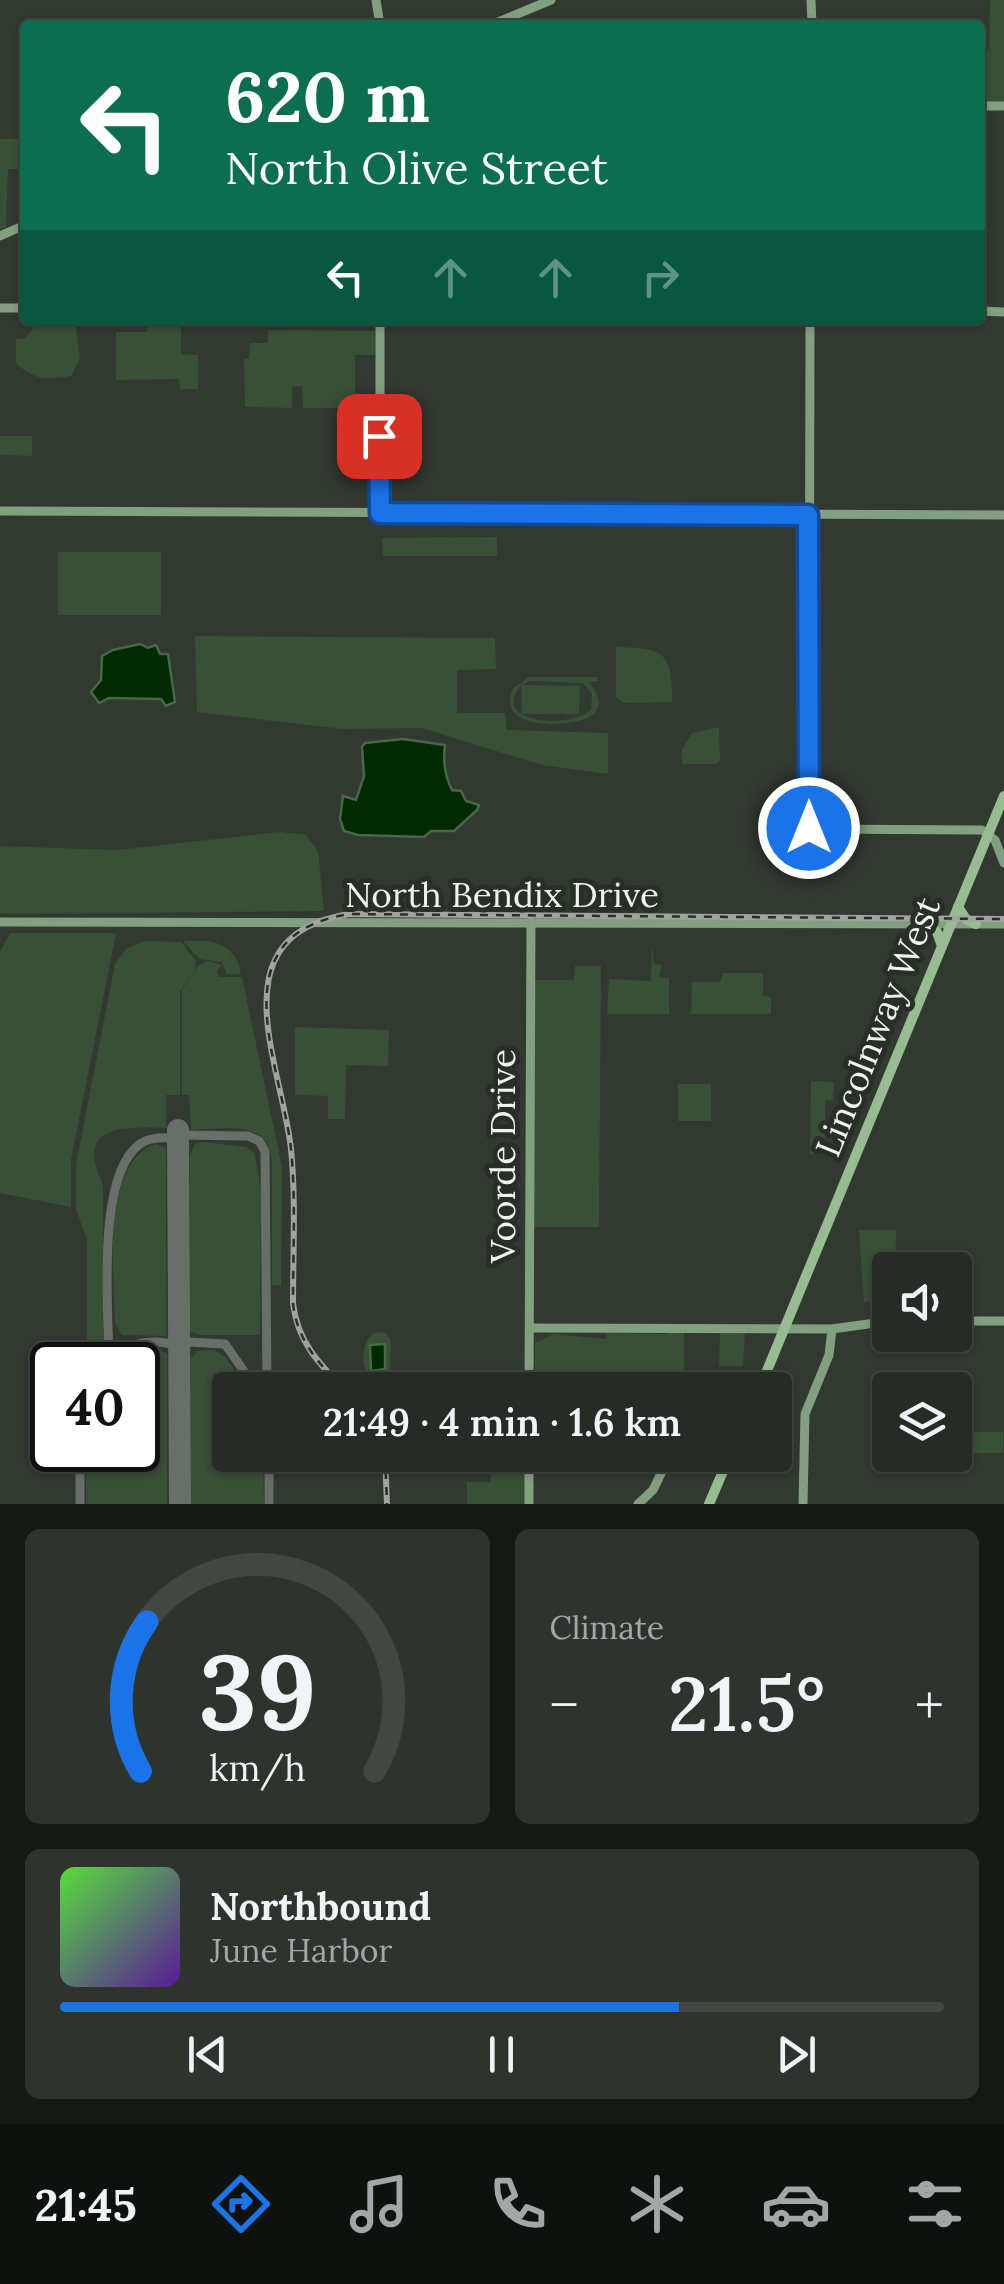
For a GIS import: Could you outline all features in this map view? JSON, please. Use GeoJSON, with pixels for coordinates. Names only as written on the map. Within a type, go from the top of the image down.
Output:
{"type":"FeatureCollection","features":[{"type":"Feature","properties":{"kind":"main road","name":"Lincolnway West"},"geometry":{"type":"LineString","coordinates":[[764,1372],[1004,796]]}},
{"type":"Feature","properties":{"kind":"main road"},"geometry":{"type":"LineString","coordinates":[[958,907],[966,919],[976,924]]}},
{"type":"Feature","properties":{"kind":"main road"},"geometry":{"type":"LineString","coordinates":[[926,924],[938,932],[942,946]]}},
{"type":"Feature","properties":{"kind":"main road"},"geometry":{"type":"LineString","coordinates":[[709,1504],[723,1472]]}},
{"type":"Feature","properties":{"kind":"street"},"geometry":{"type":"LineString","coordinates":[[503,20],[551,0]]}},
{"type":"Feature","properties":{"kind":"street"},"geometry":{"type":"LineString","coordinates":[[380,325],[380,513]]}},
{"type":"Feature","properties":{"kind":"street"},"geometry":{"type":"LineString","coordinates":[[810,325],[809,828],[988,832],[1004,864]]}},
{"type":"Feature","properties":{"kind":"street"},"geometry":{"type":"LineString","coordinates":[[0,511],[1004,515]]}},
{"type":"Feature","properties":{"kind":"street","name":"North Bendix Drive"},"geometry":{"type":"LineString","coordinates":[[0,922],[1004,924]]}},
{"type":"Feature","properties":{"kind":"street","name":"Voorde Drive"},"geometry":{"type":"LineString","coordinates":[[529,1372],[531,922]]}},
{"type":"Feature","properties":{"kind":"street"},"geometry":{"type":"LineString","coordinates":[[972,1321],[1004,1321]]}},
{"type":"Feature","properties":{"kind":"street"},"geometry":{"type":"LineString","coordinates":[[530,1328],[832,1330],[872,1323]]}},
{"type":"Feature","properties":{"kind":"street"},"geometry":{"type":"LineString","coordinates":[[804,1504],[805,1414],[828,1355],[832,1330]]}},
{"type":"Feature","properties":{"kind":"street"},"geometry":{"type":"LineString","coordinates":[[529,1472],[529,1504]]}},
{"type":"Feature","properties":{"kind":"street"},"geometry":{"type":"LineString","coordinates":[[638,1504],[654,1490],[662,1472]]}},
{"type":"Feature","properties":{"kind":"shaded area"},"geometry":{"type":"Polygon","coordinates":[[[990,0],[1004,0],[1004,103],[985,103],[985,49],[989,49],[990,0]]]}},
{"type":"Feature","properties":{"kind":"shaded area"},"geometry":{"type":"Polygon","coordinates":[[[0,139],[20,139],[20,203],[18,169],[8,169],[6,227],[0,229],[0,139]]]}},
{"type":"Feature","properties":{"kind":"shaded area"},"geometry":{"type":"Polygon","coordinates":[[[36,325],[91,325],[76,327],[80,358],[71,376],[41,377],[16,363],[16,339],[25,338],[36,325]]]}},
{"type":"Feature","properties":{"kind":"shaded area"},"geometry":{"type":"Polygon","coordinates":[[[148,325],[181,325],[181,354],[198,355],[198,389],[180,389],[179,379],[116,380],[116,332],[147,332],[148,325]]]}},
{"type":"Feature","properties":{"kind":"shaded area"},"geometry":{"type":"Polygon","coordinates":[[[268,330],[375,331],[375,355],[355,355],[355,408],[303,408],[302,386],[292,387],[292,408],[245,407],[244,359],[249,359],[250,343],[268,343],[268,330]]]}},
{"type":"Feature","properties":{"kind":"shaded area"},"geometry":{"type":"Polygon","coordinates":[[[0,436],[32,436],[32,456],[0,455],[0,436]]]}},
{"type":"Feature","properties":{"kind":"shaded area"},"geometry":{"type":"Polygon","coordinates":[[[497,537],[497,556],[383,556],[382,538],[497,537]]]}},
{"type":"Feature","properties":{"kind":"shaded area"},"geometry":{"type":"Polygon","coordinates":[[[58,552],[161,552],[161,615],[58,615],[58,552]]]}},
{"type":"Feature","properties":{"kind":"shaded area"},"geometry":{"type":"Polygon","coordinates":[[[195,636],[495,638],[496,669],[457,670],[457,713],[505,713],[507,730],[608,733],[608,774],[542,765],[422,728],[343,729],[197,712],[195,636]]]}},
{"type":"Feature","properties":{"kind":"shaded area"},"geometry":{"type":"Polygon","coordinates":[[[140,644],[148,648],[156,645],[160,654],[168,654],[175,702],[166,706],[161,699],[109,698],[99,703],[91,692],[101,680],[102,656],[140,644]]]}},
{"type":"Feature","properties":{"kind":"shaded area"},"geometry":{"type":"Polygon","coordinates":[[[616,647],[645,649],[662,656],[670,672],[672,702],[623,703],[616,697],[616,647]]]}},
{"type":"Feature","properties":{"kind":"shaded area"},"geometry":{"type":"Polygon","coordinates":[[[529,677],[598,677],[598,681],[589,682],[597,694],[596,711],[571,722],[525,720],[513,712],[510,698],[513,688],[529,677]],[[530,681],[522,685],[580,686],[579,714],[522,714],[553,721],[582,715],[591,709],[592,694],[583,683],[530,681]],[[521,685],[514,698],[522,714],[521,685]]]}},
{"type":"Feature","properties":{"kind":"shaded area"},"geometry":{"type":"Polygon","coordinates":[[[719,727],[720,760],[716,764],[682,764],[682,750],[692,733],[719,727]]]}},
{"type":"Feature","properties":{"kind":"shaded area"},"geometry":{"type":"Polygon","coordinates":[[[403,739],[445,745],[445,768],[452,790],[461,791],[466,801],[479,805],[477,810],[454,831],[431,831],[424,837],[344,831],[340,819],[343,796],[356,800],[364,776],[362,747],[365,743],[403,739]]]}},
{"type":"Feature","properties":{"kind":"shaded area"},"geometry":{"type":"Polygon","coordinates":[[[280,832],[306,835],[318,851],[324,911],[0,914],[0,846],[116,850],[280,832]]]}},
{"type":"Feature","properties":{"kind":"shaded area"},"geometry":{"type":"Polygon","coordinates":[[[10,933],[116,933],[71,1160],[71,1207],[0,1193],[0,952],[10,933]]]}},
{"type":"Feature","properties":{"kind":"shaded area"},"geometry":{"type":"Polygon","coordinates":[[[145,941],[181,942],[196,961],[195,970],[180,992],[180,1095],[166,1095],[166,1128],[118,1130],[99,1140],[95,1149],[103,1187],[103,1342],[87,1342],[87,1239],[76,1210],[76,1164],[115,964],[127,948],[145,941]]]}},
{"type":"Feature","properties":{"kind":"shaded area"},"geometry":{"type":"Polygon","coordinates":[[[183,941],[209,941],[231,952],[241,974],[227,974],[222,962],[200,959],[183,941]]]}},
{"type":"Feature","properties":{"kind":"shaded area"},"geometry":{"type":"Polygon","coordinates":[[[652,943],[654,964],[662,965],[659,977],[669,978],[669,1014],[607,1014],[609,979],[651,981],[652,943]]]}},
{"type":"Feature","properties":{"kind":"shaded area"},"geometry":{"type":"Polygon","coordinates":[[[209,961],[222,965],[218,977],[242,977],[282,1167],[281,1286],[272,1285],[269,1147],[253,1132],[242,1129],[191,1130],[189,1095],[182,1095],[182,990],[199,965],[209,961]]]}},
{"type":"Feature","properties":{"kind":"shaded area"},"geometry":{"type":"Polygon","coordinates":[[[575,966],[601,966],[599,1227],[534,1227],[534,980],[574,980],[575,966]]]}},
{"type":"Feature","properties":{"kind":"shaded area"},"geometry":{"type":"Polygon","coordinates":[[[723,973],[763,973],[763,996],[771,997],[771,1014],[691,1014],[692,982],[720,982],[723,973]]]}},
{"type":"Feature","properties":{"kind":"shaded area"},"geometry":{"type":"Polygon","coordinates":[[[295,1027],[389,1030],[388,1066],[346,1065],[345,1119],[328,1119],[328,1096],[295,1095],[295,1027]]]}},
{"type":"Feature","properties":{"kind":"shaded area"},"geometry":{"type":"Polygon","coordinates":[[[811,1081],[834,1082],[833,1100],[825,1100],[825,1138],[819,1138],[818,1154],[810,1154],[811,1081]]]}},
{"type":"Feature","properties":{"kind":"shaded area"},"geometry":{"type":"Polygon","coordinates":[[[678,1084],[711,1084],[711,1121],[678,1121],[678,1084]]]}},
{"type":"Feature","properties":{"kind":"shaded area"},"geometry":{"type":"Polygon","coordinates":[[[156,1144],[166,1148],[166,1336],[122,1335],[115,1322],[114,1222],[126,1173],[138,1155],[156,1144]]]}},
{"type":"Feature","properties":{"kind":"shaded area"},"geometry":{"type":"Polygon","coordinates":[[[195,1144],[246,1147],[255,1154],[261,1194],[260,1335],[199,1335],[190,1331],[190,1155],[195,1144]]]}},
{"type":"Feature","properties":{"kind":"shaded area"},"geometry":{"type":"Polygon","coordinates":[[[859,1230],[896,1230],[895,1252],[872,1252],[872,1301],[864,1302],[859,1230]]]}},
{"type":"Feature","properties":{"kind":"shaded area"},"geometry":{"type":"Polygon","coordinates":[[[684,1331],[684,1372],[535,1372],[535,1343],[553,1334],[606,1339],[607,1333],[684,1331]]]}},
{"type":"Feature","properties":{"kind":"shaded area"},"geometry":{"type":"Polygon","coordinates":[[[745,1331],[743,1366],[719,1366],[720,1332],[745,1331]]]}},
{"type":"Feature","properties":{"kind":"shaded area"},"geometry":{"type":"Polygon","coordinates":[[[384,1332],[391,1340],[388,1372],[366,1371],[365,1347],[373,1333],[384,1332]]]}},
{"type":"Feature","properties":{"kind":"shaded area"},"geometry":{"type":"Polygon","coordinates":[[[385,1344],[385,1369],[371,1371],[370,1345],[385,1344]]]}},
{"type":"Feature","properties":{"kind":"shaded area"},"geometry":{"type":"Polygon","coordinates":[[[160,1350],[167,1354],[167,1504],[86,1504],[86,1472],[160,1472],[160,1350]]]}},
{"type":"Feature","properties":{"kind":"shaded area"},"geometry":{"type":"Polygon","coordinates":[[[214,1350],[236,1372],[212,1372],[212,1472],[263,1472],[264,1504],[191,1504],[191,1359],[197,1351],[214,1350]]]}},
{"type":"Feature","properties":{"kind":"shaded area"},"geometry":{"type":"Polygon","coordinates":[[[972,1432],[1003,1432],[1003,1453],[972,1453],[972,1432]]]}},
{"type":"Feature","properties":{"kind":"shaded area"},"geometry":{"type":"Polygon","coordinates":[[[491,1472],[526,1472],[525,1504],[467,1504],[467,1482],[491,1482],[491,1472]]]}},
{"type":"Feature","properties":{"kind":"taxiway"},"geometry":{"type":"LineString","coordinates":[[178,1135],[248,1136],[259,1141],[265,1151],[267,1372]]}},
{"type":"Feature","properties":{"kind":"taxiway"},"geometry":{"type":"LineString","coordinates":[[108,1342],[108,1247],[116,1185],[126,1161],[140,1144],[178,1138]]}},
{"type":"Feature","properties":{"kind":"taxiway"},"geometry":{"type":"LineString","coordinates":[[180,1356],[188,1342],[225,1344],[244,1372]]}},
{"type":"Feature","properties":{"kind":"taxiway"},"geometry":{"type":"LineString","coordinates":[[160,1343],[173,1344],[180,1356]]}},
{"type":"Feature","properties":{"kind":"taxiway"},"geometry":{"type":"LineString","coordinates":[[80,1472],[80,1504]]}},
{"type":"Feature","properties":{"kind":"taxiway"},"geometry":{"type":"LineString","coordinates":[[269,1472],[269,1504]]}},
{"type":"Feature","properties":{"kind":"runway"},"geometry":{"type":"LineString","coordinates":[[178,1130],[180,1504]]}},
{"type":"Feature","properties":{"kind":"railway"},"geometry":{"type":"LineString","coordinates":[[327,1372],[311,1351],[295,1317],[291,1149],[266,1008],[270,975],[283,947],[308,926],[350,914],[1004,919]]}},
{"type":"Feature","properties":{"kind":"railway"},"geometry":{"type":"LineString","coordinates":[[386,1472],[387,1504]]}},
{"type":"Feature","properties":{"kind":"route"},"geometry":{"type":"LineString","coordinates":[[379,436],[380,513],[808,515],[809,828]]}}]}
